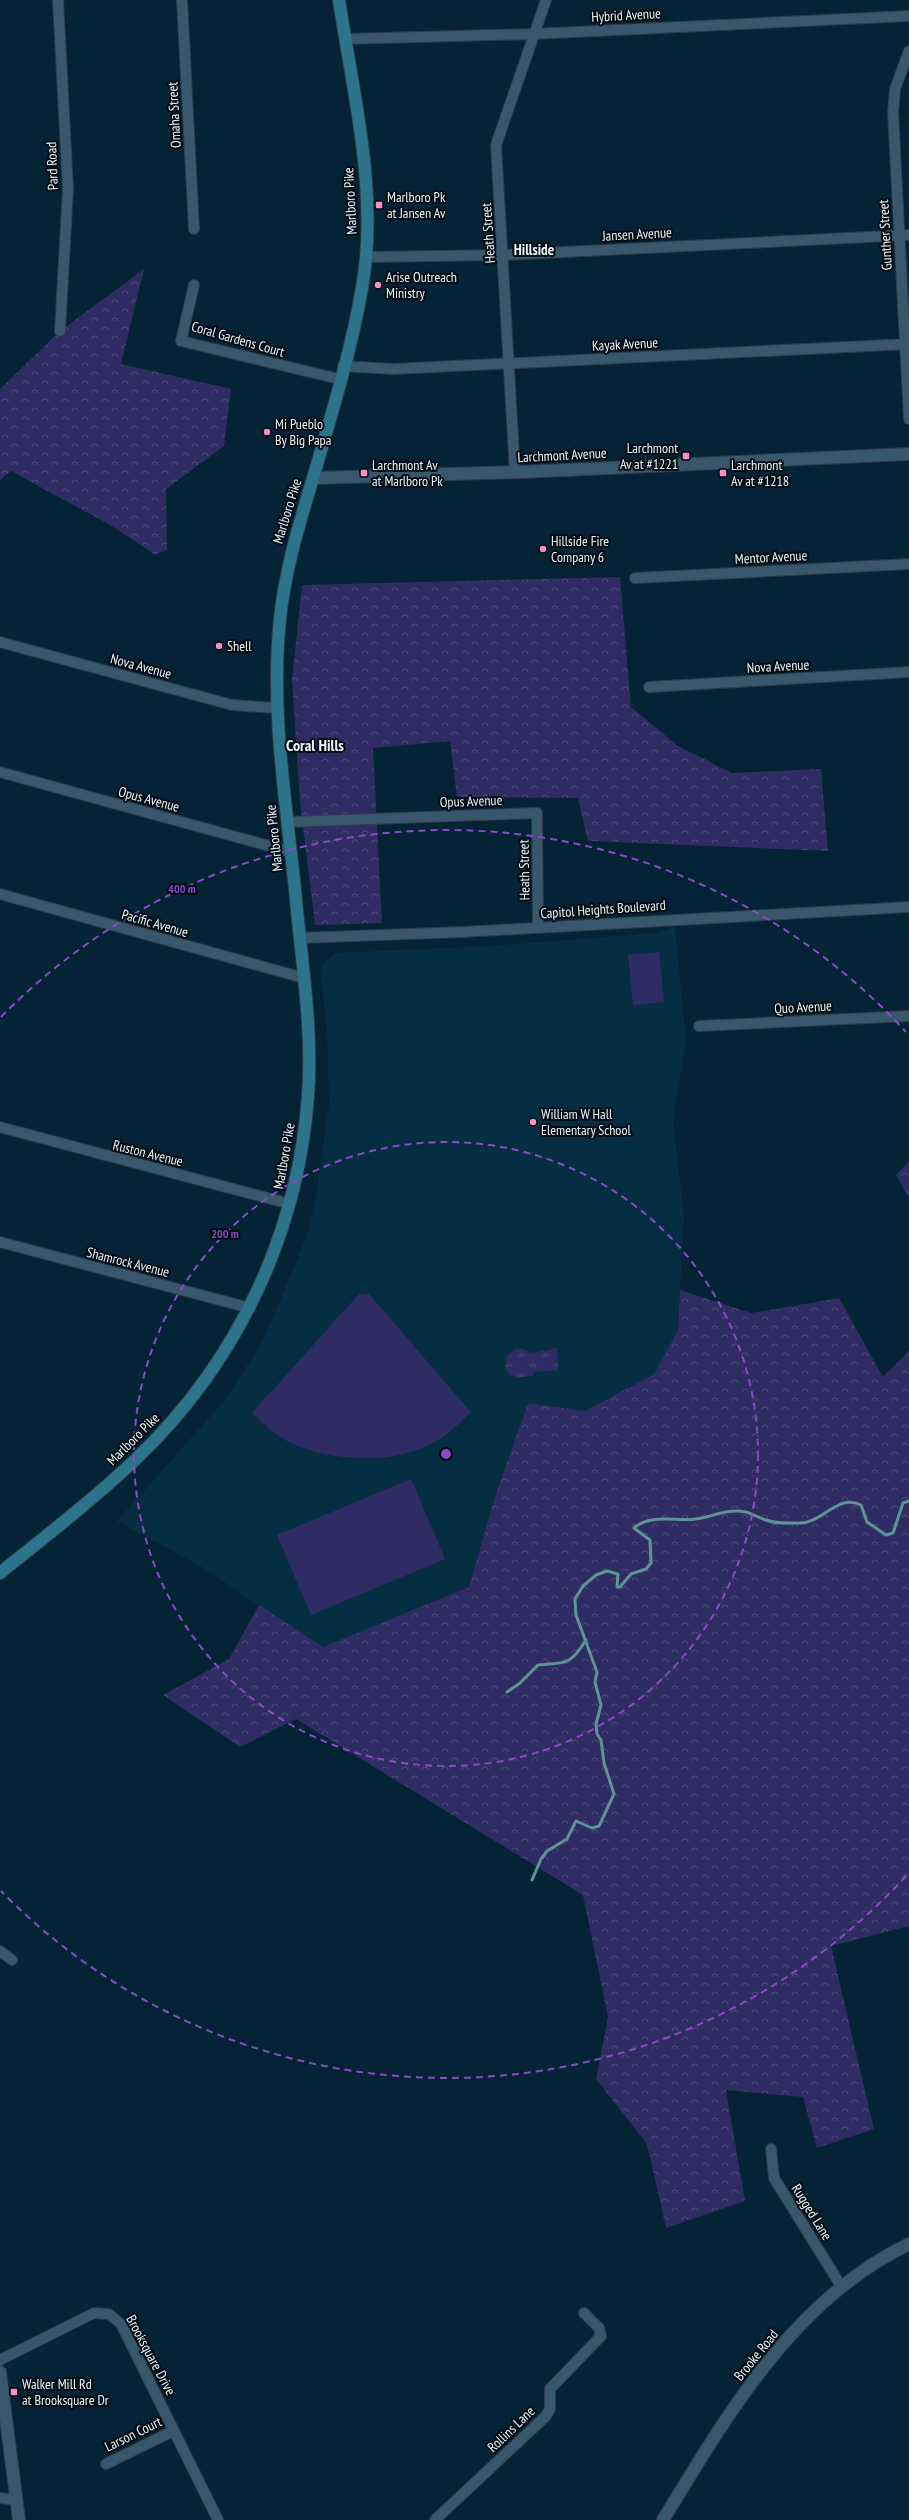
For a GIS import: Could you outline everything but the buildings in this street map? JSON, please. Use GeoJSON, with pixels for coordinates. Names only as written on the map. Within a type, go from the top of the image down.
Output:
{"type":"FeatureCollection","features":[{"type":"Feature","properties":{"kind":"main road","name":"Marlboro Pike"},"geometry":{"type":"LineString","coordinates":[[0,1573],[106,1486],[163,1432],[205,1380],[225,1352],[250,1308],[271,1263],[297,1177],[308,1095],[304,978],[276,708],[277,656],[285,576],[295,534],[313,478],[340,380],[362,288],[366,257],[366,189],[339,0]]}},
{"type":"Feature","properties":{"kind":"street","name":"Pard Road"},"geometry":{"type":"LineString","coordinates":[[58,0],[68,189],[60,331]]}},
{"type":"Feature","properties":{"kind":"street","name":"Omaha Street"},"geometry":{"type":"LineString","coordinates":[[182,0],[194,229]]}},
{"type":"Feature","properties":{"kind":"street","name":"Heath Street"},"geometry":{"type":"LineString","coordinates":[[515,472],[504,255],[496,145],[533,34],[546,0]]}},
{"type":"Feature","properties":{"kind":"street","name":"Hybrid Avenue"},"geometry":{"type":"LineString","coordinates":[[345,39],[533,34],[909,16]]}},
{"type":"Feature","properties":{"kind":"street","name":"Gunther Street"},"geometry":{"type":"LineString","coordinates":[[909,51],[896,85],[893,103],[898,235],[907,344],[909,419]]}},
{"type":"Feature","properties":{"kind":"street","name":"Jansen Avenue"},"geometry":{"type":"LineString","coordinates":[[366,257],[504,255],[909,235]]}},
{"type":"Feature","properties":{"kind":"street","name":"Coral Gardens Court"},"geometry":{"type":"LineString","coordinates":[[194,285],[181,340],[340,380]]}},
{"type":"Feature","properties":{"kind":"street","name":"Kayak Avenue"},"geometry":{"type":"LineString","coordinates":[[343,366],[393,369],[907,344]]}},
{"type":"Feature","properties":{"kind":"street","name":"Larchmont Avenue"},"geometry":{"type":"LineString","coordinates":[[313,478],[515,472],[909,454]]}},
{"type":"Feature","properties":{"kind":"street","name":"Mentor Avenue"},"geometry":{"type":"LineString","coordinates":[[635,578],[909,564]]}},
{"type":"Feature","properties":{"kind":"street","name":"Nova Avenue"},"geometry":{"type":"LineString","coordinates":[[0,642],[232,705],[276,708]]}},
{"type":"Feature","properties":{"kind":"street","name":"Nova Avenue"},"geometry":{"type":"LineString","coordinates":[[649,687],[909,672]]}},
{"type":"Feature","properties":{"kind":"street","name":"Opus Avenue"},"geometry":{"type":"LineString","coordinates":[[0,772],[291,852]]}},
{"type":"Feature","properties":{"kind":"street","name":"Heath Street"},"geometry":{"type":"LineString","coordinates":[[537,813],[538,927]]}},
{"type":"Feature","properties":{"kind":"street","name":"Opus Avenue"},"geometry":{"type":"LineString","coordinates":[[287,822],[537,813]]}},
{"type":"Feature","properties":{"kind":"street","name":"Pacific Avenue"},"geometry":{"type":"LineString","coordinates":[[0,894],[304,978]]}},
{"type":"Feature","properties":{"kind":"street","name":"Capitol Heights Boulevard"},"geometry":{"type":"LineString","coordinates":[[299,938],[909,907]]}},
{"type":"Feature","properties":{"kind":"street","name":"Quo Avenue"},"geometry":{"type":"LineString","coordinates":[[699,1026],[909,1016]]}},
{"type":"Feature","properties":{"kind":"street","name":"Ruston Avenue"},"geometry":{"type":"LineString","coordinates":[[0,1127],[290,1204]]}},
{"type":"Feature","properties":{"kind":"street","name":"Shamrock Avenue"},"geometry":{"type":"LineString","coordinates":[[0,1242],[250,1308]]}},
{"type":"Feature","properties":{"kind":"street"},"geometry":{"type":"LineString","coordinates":[[0,1950],[12,1960]]}},
{"type":"Feature","properties":{"kind":"street","name":"Rugged Lane"},"geometry":{"type":"LineString","coordinates":[[771,2149],[774,2178],[841,2286]]}},
{"type":"Feature","properties":{"kind":"street","name":"Brooke Road"},"geometry":{"type":"LineString","coordinates":[[663,2520],[742,2395],[793,2332],[841,2286],[881,2258],[909,2244]]}},
{"type":"Feature","properties":{"kind":"street","name":"Brooksquare Drive"},"geometry":{"type":"LineString","coordinates":[[0,2360],[94,2313],[109,2314],[121,2324],[218,2520]]}},
{"type":"Feature","properties":{"kind":"street","name":"Rollins Lane"},"geometry":{"type":"LineString","coordinates":[[435,2520],[546,2416],[550,2409],[549,2394],[551,2387],[601,2336],[599,2328],[584,2313]]}},
{"type":"Feature","properties":{"kind":"street"},"geometry":{"type":"LineString","coordinates":[[0,2372],[19,2520]]}},
{"type":"Feature","properties":{"kind":"street","name":"Larson Court"},"geometry":{"type":"LineString","coordinates":[[106,2464],[173,2430]]}},
{"type":"Feature","properties":{"kind":"street"},"geometry":{"type":"LineString","coordinates":[[0,2498],[16,2500]]}},
{"type":"Feature","properties":{"kind":"shaded area"},"geometry":{"type":"Polygon","coordinates":[[[675,926],[686,1043],[673,1121],[684,1216],[678,1330],[654,1374],[585,1411],[528,1403],[495,1496],[469,1587],[322,1648],[202,1567],[117,1521],[224,1401],[263,1341],[307,1236],[316,1196],[329,1104],[327,1028],[320,969],[334,953],[488,946],[656,933],[675,926]]]}},
{"type":"Feature","properties":{"kind":"green space"},"geometry":{"type":"Polygon","coordinates":[[[144,269],[121,364],[231,389],[224,446],[166,489],[167,550],[155,555],[112,526],[11,471],[0,480],[0,389],[60,331],[144,269]]]}},
{"type":"Feature","properties":{"kind":"green space"},"geometry":{"type":"Polygon","coordinates":[[[620,577],[631,707],[678,746],[732,773],[821,769],[828,851],[588,841],[578,798],[457,797],[450,741],[373,748],[382,923],[315,925],[300,802],[292,679],[302,585],[620,577]]]}},
{"type":"Feature","properties":{"kind":"green space"},"geometry":{"type":"Polygon","coordinates":[[[659,952],[664,1002],[633,1005],[628,955],[659,952]]]}},
{"type":"Feature","properties":{"kind":"green space"},"geometry":{"type":"Polygon","coordinates":[[[909,1161],[909,1198],[896,1175],[909,1161]]]}},
{"type":"Feature","properties":{"kind":"green space"},"geometry":{"type":"Polygon","coordinates":[[[680,1290],[751,1313],[839,1298],[883,1377],[909,1351],[909,1926],[831,1946],[874,2129],[817,2148],[803,2097],[726,2090],[745,2201],[666,2228],[647,2144],[596,2079],[608,2017],[583,1895],[296,1719],[240,1747],[163,1695],[229,1659],[259,1605],[323,1647],[469,1587],[495,1496],[528,1403],[585,1411],[654,1374],[678,1330],[680,1290]]]}},
{"type":"Feature","properties":{"kind":"green space"},"geometry":{"type":"Polygon","coordinates":[[[359,1294],[369,1294],[471,1412],[448,1433],[431,1444],[392,1456],[350,1458],[329,1455],[310,1450],[280,1437],[252,1413],[359,1294]]]}},
{"type":"Feature","properties":{"kind":"green space"},"geometry":{"type":"Polygon","coordinates":[[[557,1348],[558,1370],[535,1372],[532,1376],[516,1378],[505,1370],[507,1356],[515,1349],[524,1349],[532,1353],[557,1348]]]}},
{"type":"Feature","properties":{"kind":"green space"},"geometry":{"type":"Polygon","coordinates":[[[411,1479],[445,1559],[311,1615],[277,1535],[411,1479]]]}},
{"type":"Feature","properties":{"kind":"waterway"},"geometry":{"type":"LineString","coordinates":[[532,1880],[541,1859],[547,1851],[567,1839],[576,1821],[592,1828],[599,1826],[614,1794],[604,1763],[601,1740],[597,1734],[596,1724],[601,1705],[595,1682],[597,1672],[576,1615],[575,1599],[583,1586],[596,1575],[607,1571],[618,1574],[617,1587],[620,1587],[631,1574],[646,1569],[651,1563],[650,1540],[634,1528],[641,1523],[656,1519],[688,1520],[733,1511],[746,1512],[774,1522],[799,1523],[815,1519],[837,1506],[853,1502],[861,1505],[867,1522],[886,1535],[893,1533],[903,1503],[909,1501]]}},
{"type":"Feature","properties":{"kind":"waterway"},"geometry":{"type":"LineString","coordinates":[[507,1692],[520,1683],[538,1665],[561,1663],[571,1659],[586,1640]]}},
{"type":"Feature","properties":{"kind":"place","name":"Marlboro Pk at Jansen Av"},"geometry":{"type":"Point","coordinates":[379,205]}},
{"type":"Feature","properties":{"kind":"place","name":"Arise Outreach Ministry"},"geometry":{"type":"Point","coordinates":[378,285]}},
{"type":"Feature","properties":{"kind":"place","name":"Mi Pueblo By Big Papa"},"geometry":{"type":"Point","coordinates":[267,432]}},
{"type":"Feature","properties":{"kind":"place","name":"Larchmont Av at #1221"},"geometry":{"type":"Point","coordinates":[686,456]}},
{"type":"Feature","properties":{"kind":"place","name":"Larchmont Av at Marlboro Pk"},"geometry":{"type":"Point","coordinates":[364,473]}},
{"type":"Feature","properties":{"kind":"place","name":"Larchmont Av at #1218"},"geometry":{"type":"Point","coordinates":[723,473]}},
{"type":"Feature","properties":{"kind":"place","name":"Hillside Fire Company 6"},"geometry":{"type":"Point","coordinates":[543,549]}},
{"type":"Feature","properties":{"kind":"place","name":"Shell"},"geometry":{"type":"Point","coordinates":[219,646]}},
{"type":"Feature","properties":{"kind":"place","name":"William W Hall Elementary School"},"geometry":{"type":"Point","coordinates":[533,1122]}},
{"type":"Feature","properties":{"kind":"place","name":"Walker Mill Rd at Brooksquare Dr"},"geometry":{"type":"Point","coordinates":[14,2392]}},
{"type":"Feature","properties":{"kind":"district","name":"Hillside"},"geometry":{"type":"Point","coordinates":[534,249]}},
{"type":"Feature","properties":{"kind":"district","name":"Coral Hills"},"geometry":{"type":"Point","coordinates":[315,745]}}]}
